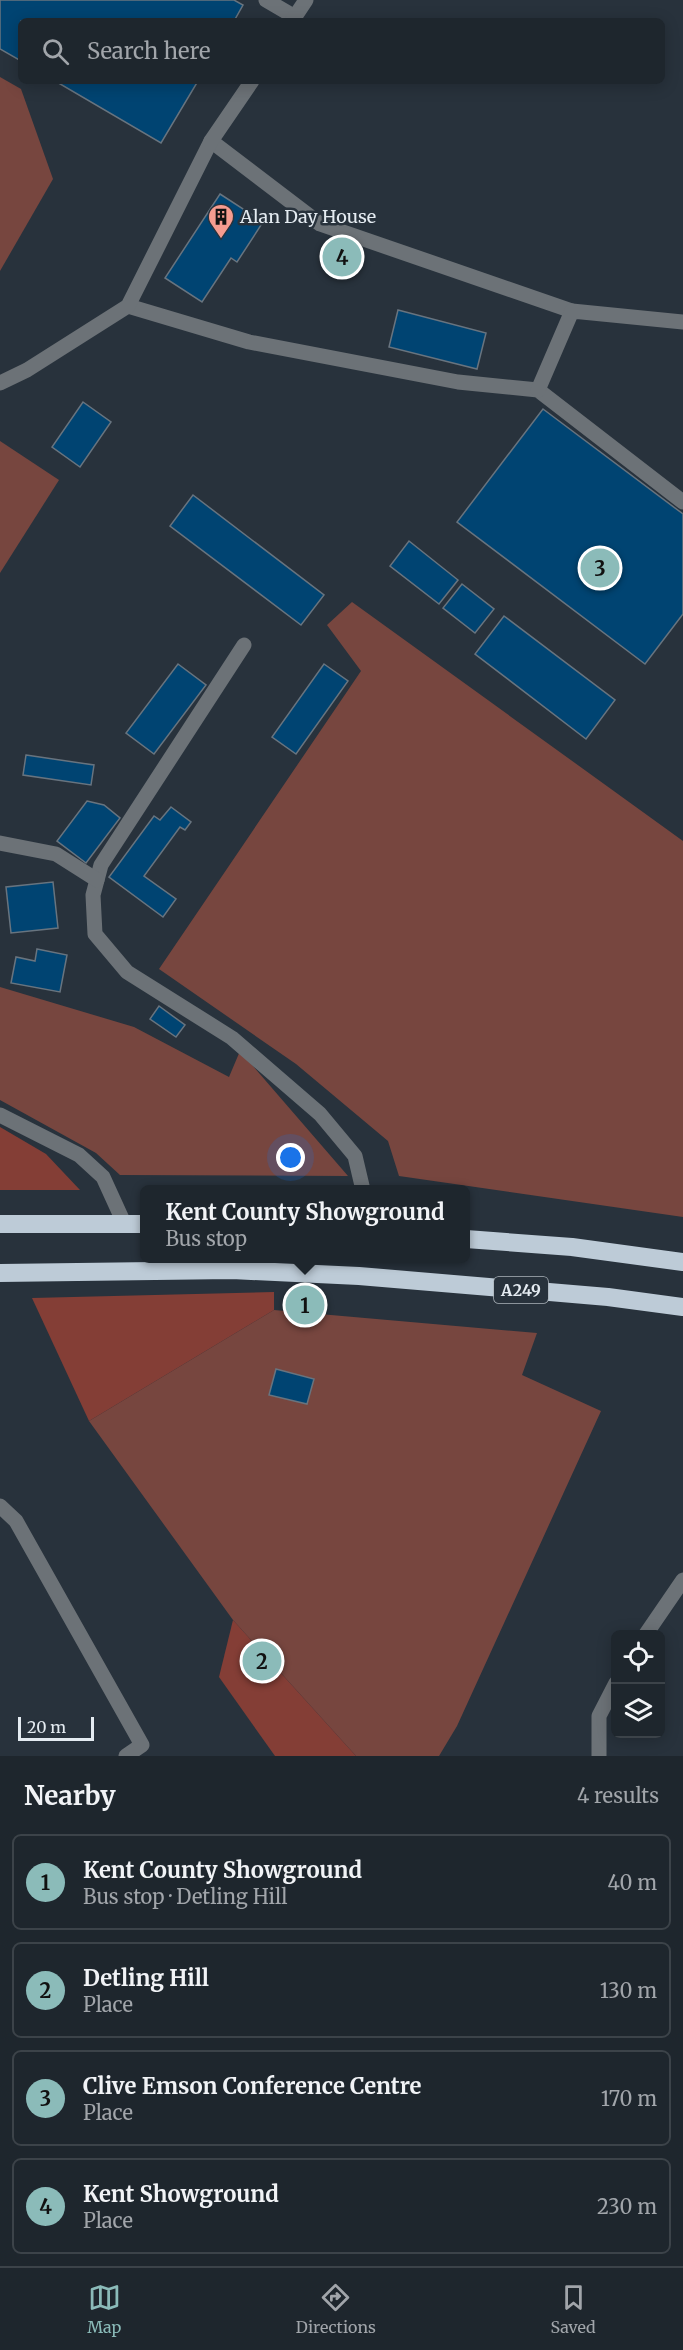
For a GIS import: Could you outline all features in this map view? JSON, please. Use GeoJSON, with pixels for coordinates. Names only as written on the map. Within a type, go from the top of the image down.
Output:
{"type":"FeatureCollection","features":[{"type":"Feature","properties":{"kind":"highway"},"geometry":{"type":"LineString","coordinates":[[0,1224],[140,1224]]}},
{"type":"Feature","properties":{"kind":"highway"},"geometry":{"type":"LineString","coordinates":[[470,1239],[572,1247],[683,1262]]}},
{"type":"Feature","properties":{"kind":"highway","name":"A249"},"geometry":{"type":"LineString","coordinates":[[0,1273],[232,1270],[359,1276],[609,1297],[683,1307]]}},
{"type":"Feature","properties":{"kind":"lane"},"geometry":{"type":"LineString","coordinates":[[266,0],[292,18]]}},
{"type":"Feature","properties":{"kind":"lane"},"geometry":{"type":"LineString","coordinates":[[294,18],[306,0]]}},
{"type":"Feature","properties":{"kind":"lane"},"geometry":{"type":"LineString","coordinates":[[0,383],[27,370],[128,306],[211,141],[250,84]]}},
{"type":"Feature","properties":{"kind":"lane"},"geometry":{"type":"LineString","coordinates":[[211,141],[320,224],[572,311],[683,322]]}},
{"type":"Feature","properties":{"kind":"lane"},"geometry":{"type":"LineString","coordinates":[[128,306],[249,342],[458,382],[538,390],[683,502]]}},
{"type":"Feature","properties":{"kind":"lane"},"geometry":{"type":"LineString","coordinates":[[538,390],[572,311]]}},
{"type":"Feature","properties":{"kind":"lane"},"geometry":{"type":"LineString","coordinates":[[244,645],[101,865],[93,895],[95,934],[126,972],[232,1038],[320,1114],[354,1156],[362,1185]]}},
{"type":"Feature","properties":{"kind":"lane"},"geometry":{"type":"LineString","coordinates":[[0,843],[56,855],[97,880]]}},
{"type":"Feature","properties":{"kind":"lane"},"geometry":{"type":"LineString","coordinates":[[0,1115],[79,1155],[103,1177],[124,1223]]}},
{"type":"Feature","properties":{"kind":"lane"},"geometry":{"type":"LineString","coordinates":[[0,1506],[16,1521],[142,1745],[126,1756]]}},
{"type":"Feature","properties":{"kind":"lane"},"geometry":{"type":"LineString","coordinates":[[649,1630],[683,1580]]}},
{"type":"Feature","properties":{"kind":"lane"},"geometry":{"type":"LineString","coordinates":[[599,1756],[599,1716],[615,1684]]}},
{"type":"Feature","properties":{"kind":"shaded area"},"geometry":{"type":"Polygon","coordinates":[[[0,77],[21,89],[53,179],[0,271],[0,77]]]}},
{"type":"Feature","properties":{"kind":"shaded area"},"geometry":{"type":"Polygon","coordinates":[[[0,441],[59,480],[0,573],[0,441]]]}},
{"type":"Feature","properties":{"kind":"shaded area"},"geometry":{"type":"Polygon","coordinates":[[[352,602],[683,841],[683,1217],[399,1176],[388,1141],[296,1064],[159,969],[361,671],[327,625],[352,602]]]}},
{"type":"Feature","properties":{"kind":"shaded area"},"geometry":{"type":"Polygon","coordinates":[[[0,987],[134,1027],[229,1077],[240,1051],[348,1176],[120,1175],[96,1153],[0,1100],[0,987]]]}},
{"type":"Feature","properties":{"kind":"shaded area"},"geometry":{"type":"Polygon","coordinates":[[[0,1127],[46,1154],[80,1190],[0,1190],[0,1127]]]}},
{"type":"Feature","properties":{"kind":"shaded area"},"geometry":{"type":"Polygon","coordinates":[[[274,1292],[274,1310],[89,1421],[32,1298],[274,1292]]]}},
{"type":"Feature","properties":{"kind":"shaded area"},"geometry":{"type":"Polygon","coordinates":[[[274,1310],[537,1333],[522,1375],[601,1411],[457,1726],[439,1756],[356,1756],[233,1620],[89,1421],[274,1310]],[[276,1369],[269,1395],[307,1404],[314,1379],[276,1369]]]}},
{"type":"Feature","properties":{"kind":"shaded area"},"geometry":{"type":"Polygon","coordinates":[[[233,1620],[356,1756],[275,1756],[219,1677],[233,1620]]]}},
{"type":"Feature","properties":{"kind":"building"},"geometry":{"type":"Polygon","coordinates":[[[0,0],[234,0],[243,5],[236,18],[18,18],[18,59],[0,49],[0,0]]]}},
{"type":"Feature","properties":{"kind":"building"},"geometry":{"type":"Polygon","coordinates":[[[60,84],[196,84],[161,143],[60,84]]]}},
{"type":"Feature","properties":{"kind":"building","name":"Alan Day House"},"geometry":{"type":"Polygon","coordinates":[[[220,194],[263,222],[237,262],[231,258],[202,302],[165,278],[220,194]]]}},
{"type":"Feature","properties":{"kind":"building"},"geometry":{"type":"Polygon","coordinates":[[[398,310],[486,333],[477,369],[389,347],[398,310]]]}},
{"type":"Feature","properties":{"kind":"building"},"geometry":{"type":"Polygon","coordinates":[[[83,402],[111,422],[80,467],[52,447],[83,402]]]}},
{"type":"Feature","properties":{"kind":"building"},"geometry":{"type":"Polygon","coordinates":[[[543,409],[683,514],[683,614],[645,664],[457,522],[543,409]]]}},
{"type":"Feature","properties":{"kind":"building"},"geometry":{"type":"Polygon","coordinates":[[[193,495],[324,595],[301,625],[170,526],[193,495]]]}},
{"type":"Feature","properties":{"kind":"building"},"geometry":{"type":"Polygon","coordinates":[[[409,541],[458,580],[439,604],[390,566],[409,541]]]}},
{"type":"Feature","properties":{"kind":"building"},"geometry":{"type":"Polygon","coordinates":[[[462,584],[494,609],[475,633],[443,608],[462,584]]]}},
{"type":"Feature","properties":{"kind":"building"},"geometry":{"type":"Polygon","coordinates":[[[504,616],[615,700],[586,739],[475,654],[504,616]]]}},
{"type":"Feature","properties":{"kind":"building"},"geometry":{"type":"Polygon","coordinates":[[[178,664],[206,685],[154,754],[126,733],[178,664]]]}},
{"type":"Feature","properties":{"kind":"building"},"geometry":{"type":"Polygon","coordinates":[[[324,664],[348,681],[296,754],[272,737],[324,664]]]}},
{"type":"Feature","properties":{"kind":"building"},"geometry":{"type":"Polygon","coordinates":[[[26,755],[94,765],[91,785],[23,775],[26,755]]]}},
{"type":"Feature","properties":{"kind":"building"},"geometry":{"type":"Polygon","coordinates":[[[87,801],[104,805],[120,818],[86,863],[57,841],[87,801]]]}},
{"type":"Feature","properties":{"kind":"building"},"geometry":{"type":"Polygon","coordinates":[[[171,807],[191,822],[185,830],[180,827],[144,876],[176,899],[163,917],[109,877],[154,816],[160,820],[171,807]]]}},
{"type":"Feature","properties":{"kind":"building"},"geometry":{"type":"Polygon","coordinates":[[[53,882],[58,928],[11,933],[6,887],[53,882]]]}},
{"type":"Feature","properties":{"kind":"building"},"geometry":{"type":"Polygon","coordinates":[[[37,949],[67,955],[60,992],[11,983],[16,957],[35,961],[37,949]]]}},
{"type":"Feature","properties":{"kind":"building"},"geometry":{"type":"Polygon","coordinates":[[[159,1006],[185,1025],[176,1037],[150,1019],[159,1006]]]}},
{"type":"Feature","properties":{"kind":"building"},"geometry":{"type":"Polygon","coordinates":[[[276,1369],[314,1379],[307,1404],[269,1395],[276,1369]]]}},
{"type":"Feature","properties":{"kind":"place","name":"Alan Day House"},"geometry":{"type":"Point","coordinates":[221,240]}},
{"type":"Feature","properties":{"kind":"place","name":"Kent Showground"},"geometry":{"type":"Point","coordinates":[342,257]}},
{"type":"Feature","properties":{"kind":"place","name":"Clive Emson Conference Centre"},"geometry":{"type":"Point","coordinates":[600,568]}},
{"type":"Feature","properties":{"kind":"place","name":"Kent County Showground"},"geometry":{"type":"Point","coordinates":[305,1305]}},
{"type":"Feature","properties":{"kind":"place","name":"Detling Hill"},"geometry":{"type":"Point","coordinates":[262,1661]}}]}
